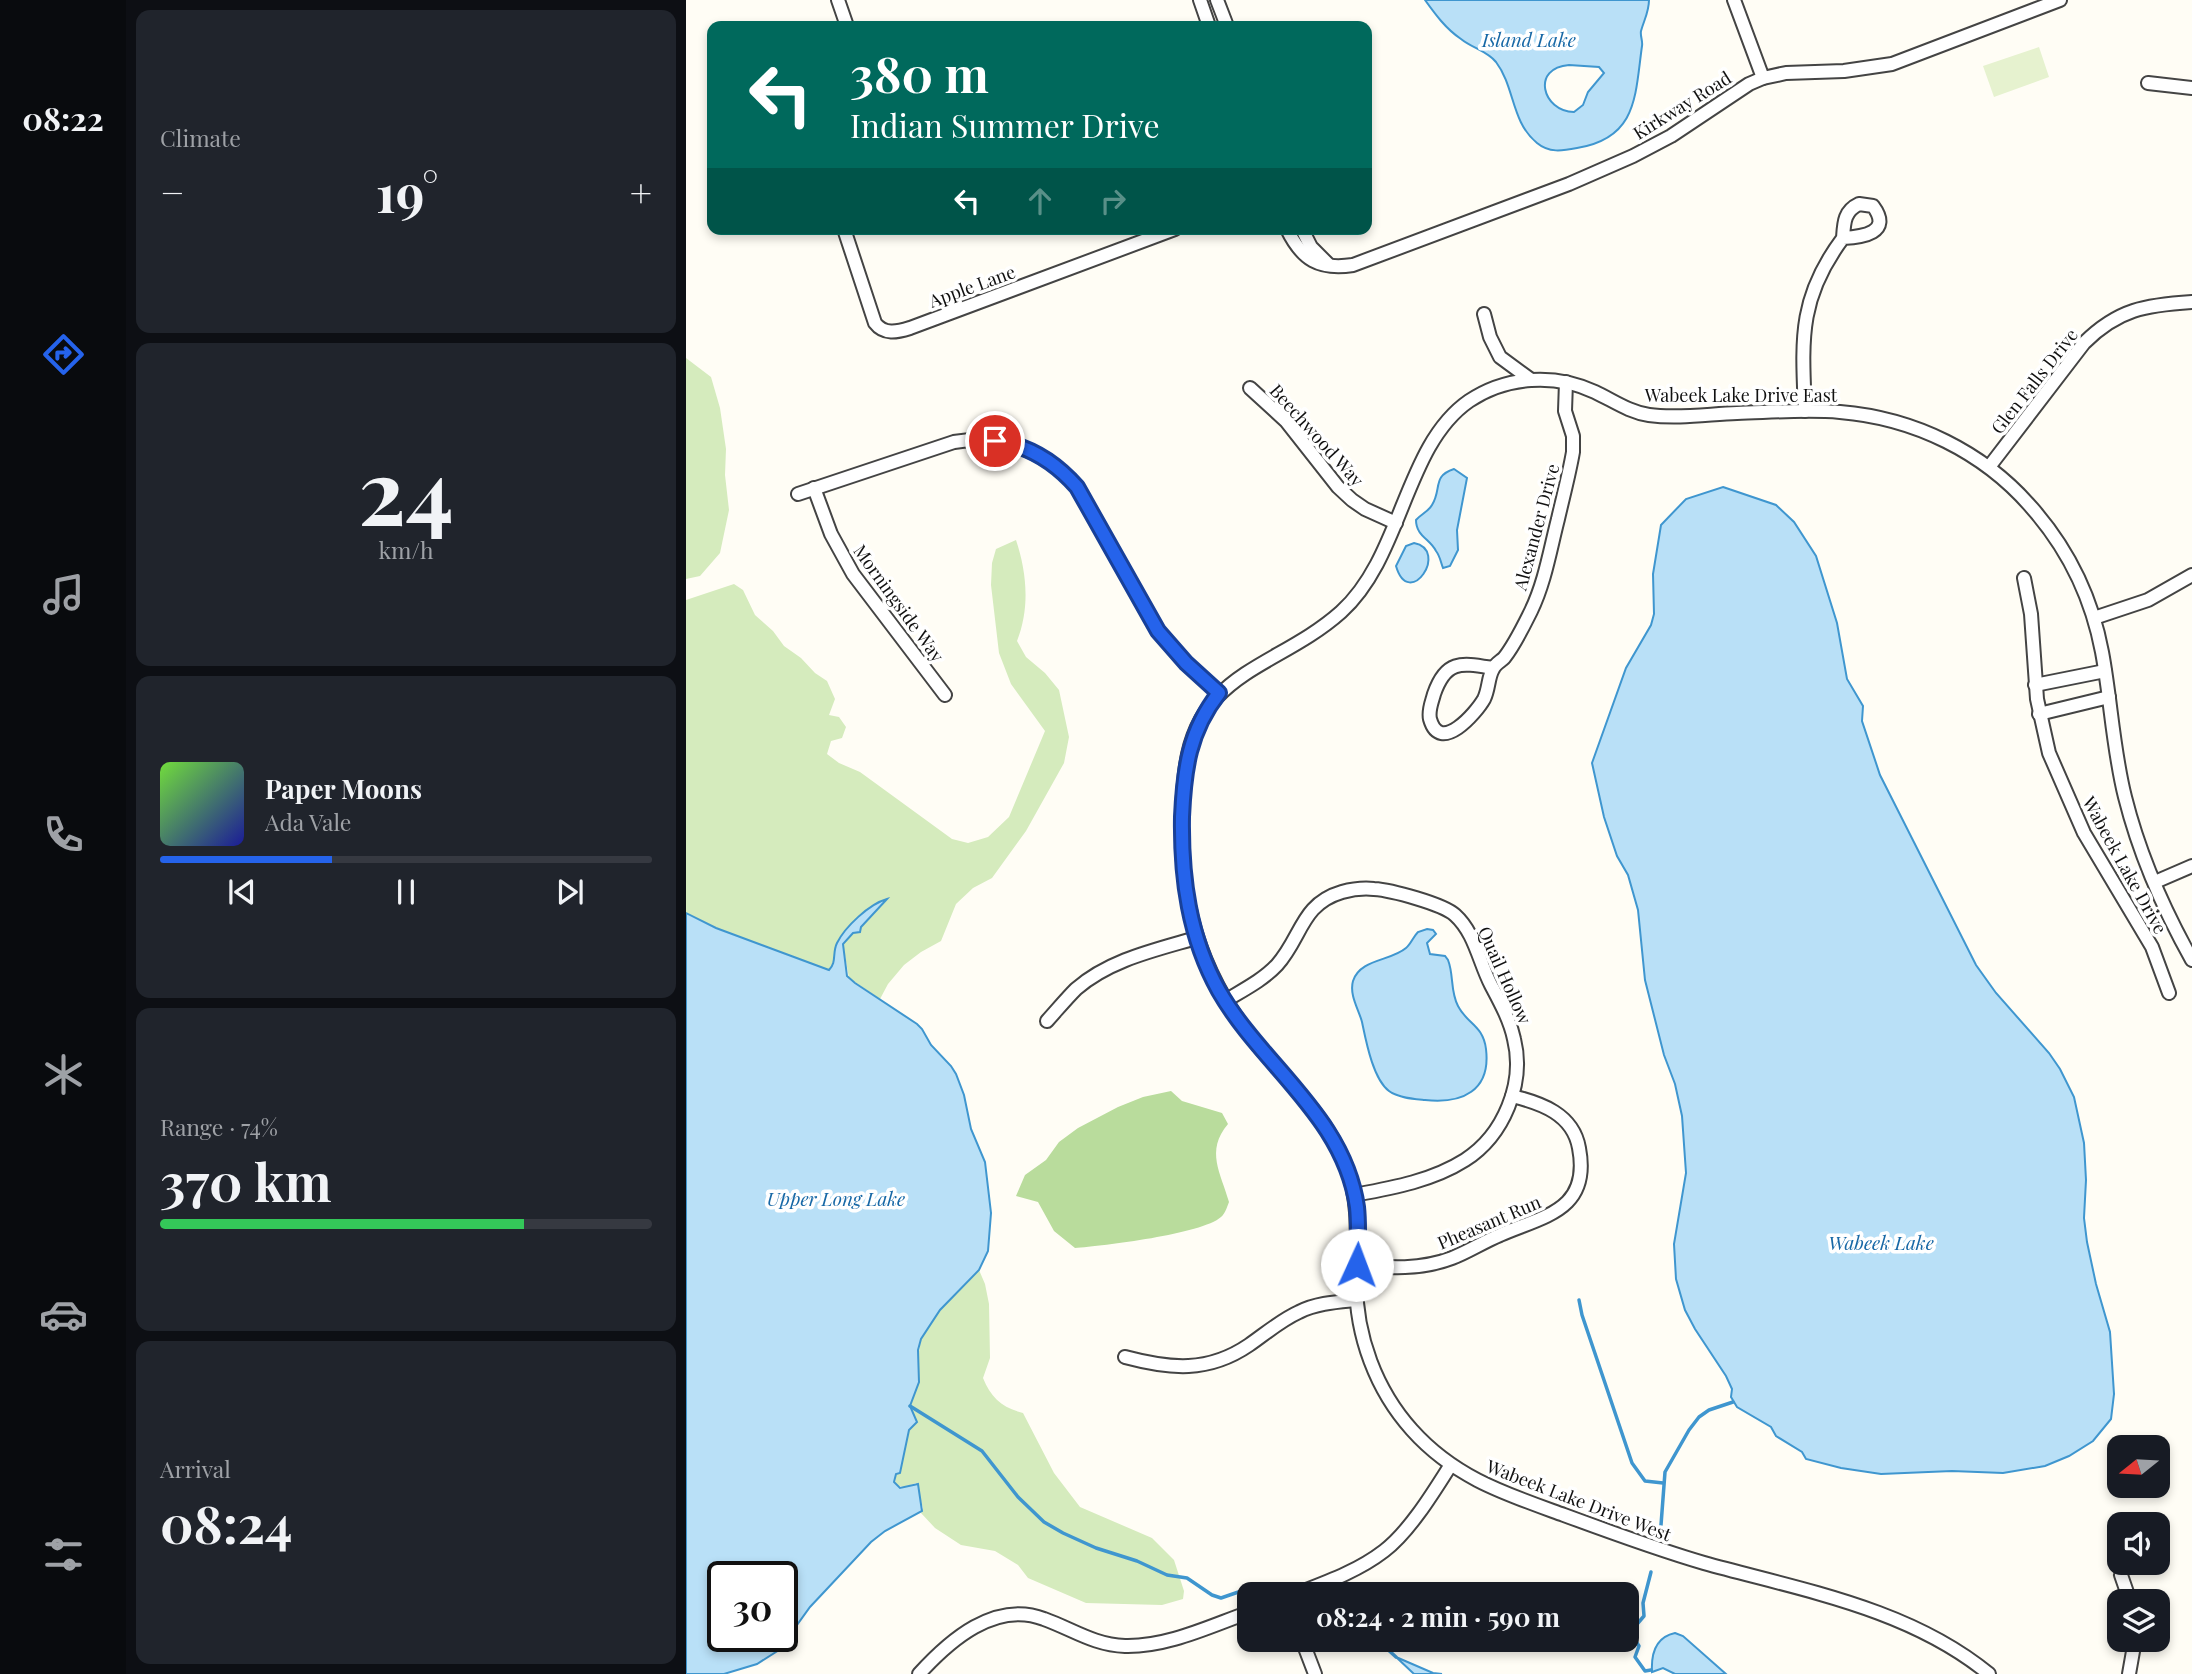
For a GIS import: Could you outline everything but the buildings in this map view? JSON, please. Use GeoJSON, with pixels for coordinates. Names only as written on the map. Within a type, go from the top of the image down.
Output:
{"type":"FeatureCollection","features":[{"type":"Feature","properties":{"kind":"street"},"geometry":{"type":"LineString","coordinates":[[838,0],[845,21]]}},
{"type":"Feature","properties":{"kind":"street"},"geometry":{"type":"LineString","coordinates":[[1200,0],[1207,21]]}},
{"type":"Feature","properties":{"kind":"street"},"geometry":{"type":"LineString","coordinates":[[1217,0],[1225,21]]}},
{"type":"Feature","properties":{"kind":"street"},"geometry":{"type":"LineString","coordinates":[[1734,0],[1763,78]]}},
{"type":"Feature","properties":{"kind":"street","name":"Kirkway Road"},"geometry":{"type":"LineString","coordinates":[[1329,265],[1341,267],[1368,260],[1600,171],[1671,136],[1749,84],[1763,78],[1786,73],[1862,69],[1892,64],[2060,0]]}},
{"type":"Feature","properties":{"kind":"street"},"geometry":{"type":"LineString","coordinates":[[2148,83],[2192,88]]}},
{"type":"Feature","properties":{"kind":"street","name":"Apple Lane"},"geometry":{"type":"LineString","coordinates":[[846,235],[876,323],[879,328],[890,332],[910,328],[1159,235]]}},
{"type":"Feature","properties":{"kind":"street"},"geometry":{"type":"LineString","coordinates":[[1291,235],[1302,253],[1312,262],[1329,265]]}},
{"type":"Feature","properties":{"kind":"street"},"geometry":{"type":"LineString","coordinates":[[1306,235],[1311,247],[1329,265]]}},
{"type":"Feature","properties":{"kind":"street"},"geometry":{"type":"LineString","coordinates":[[1805,411],[1803,348],[1808,304],[1823,268],[1843,238]]}},
{"type":"Feature","properties":{"kind":"street","name":"Glen Falls Drive"},"geometry":{"type":"LineString","coordinates":[[1989,467],[2084,343],[2098,329],[2137,308],[2192,302]]}},
{"type":"Feature","properties":{"kind":"street"},"geometry":{"type":"LineString","coordinates":[[1484,314],[1494,349],[1505,362],[1530,379]]}},
{"type":"Feature","properties":{"kind":"street","name":"Wabeek Lake Drive East"},"geometry":{"type":"LineString","coordinates":[[1219,693],[1242,675],[1340,612],[1352,600],[1373,571],[1439,430],[1450,416],[1483,393],[1499,386],[1530,379],[1566,382],[1594,391],[1625,408],[1656,416],[1848,412],[1897,422],[1932,434],[1989,467],[2029,504],[2056,539],[2078,578],[2094,618],[2126,800],[2155,882],[2192,960]]}},
{"type":"Feature","properties":{"kind":"street","name":"Alexander Drive"},"geometry":{"type":"LineString","coordinates":[[1493,668],[1461,664],[1453,666],[1442,676],[1429,716],[1438,731],[1450,732],[1459,728],[1474,713],[1490,686],[1493,668],[1503,660],[1513,645],[1531,611],[1550,554],[1573,452],[1573,436],[1565,411],[1566,382]]}},
{"type":"Feature","properties":{"kind":"street","name":"Beechwood Way"},"geometry":{"type":"LineString","coordinates":[[1250,388],[1286,421],[1338,487],[1352,500],[1396,523]]}},
{"type":"Feature","properties":{"kind":"street"},"geometry":{"type":"LineString","coordinates":[[798,494],[967,440],[1006,442],[1042,457],[1061,469],[1085,497],[1144,610],[1158,631],[1186,663],[1219,693]]}},
{"type":"Feature","properties":{"kind":"street","name":"Morningside Way"},"geometry":{"type":"LineString","coordinates":[[814,488],[831,534],[853,574],[945,695]]}},
{"type":"Feature","properties":{"kind":"street"},"geometry":{"type":"LineString","coordinates":[[2094,618],[2148,600],[2192,575]]}},
{"type":"Feature","properties":{"kind":"street","name":"Wabeek Lake Drive"},"geometry":{"type":"LineString","coordinates":[[2024,578],[2031,614],[2039,714],[2049,753],[2070,806],[2152,947],[2169,993]]}},
{"type":"Feature","properties":{"kind":"street"},"geometry":{"type":"LineString","coordinates":[[2035,685],[2105,670]]}},
{"type":"Feature","properties":{"kind":"street","name":"Wabeek Lake Drive West"},"geometry":{"type":"LineString","coordinates":[[1219,693],[1198,725],[1189,748],[1185,775],[1182,863],[1186,897],[1196,938],[1225,1001],[1245,1030],[1322,1120],[1339,1151],[1354,1195],[1358,1220],[1357,1300],[1367,1352],[1385,1392],[1405,1423],[1450,1466],[1502,1493],[1658,1549],[1888,1616],[1945,1643],[1989,1674]]}},
{"type":"Feature","properties":{"kind":"street"},"geometry":{"type":"LineString","coordinates":[[2039,714],[2109,697]]}},
{"type":"Feature","properties":{"kind":"street"},"geometry":{"type":"LineString","coordinates":[[2155,882],[2192,866]]}},
{"type":"Feature","properties":{"kind":"street","name":"Quail Hollow"},"geometry":{"type":"LineString","coordinates":[[1225,1001],[1270,972],[1291,946],[1307,915],[1331,896],[1351,890],[1375,889],[1432,904],[1453,913],[1468,932],[1510,1025],[1517,1055],[1512,1096],[1493,1134],[1466,1159],[1419,1180],[1354,1195]]}},
{"type":"Feature","properties":{"kind":"street"},"geometry":{"type":"LineString","coordinates":[[1047,1021],[1076,989],[1099,973],[1132,957],[1196,938]]}},
{"type":"Feature","properties":{"kind":"street","name":"Pheasant Run"},"geometry":{"type":"LineString","coordinates":[[1357,1265],[1401,1267],[1439,1262],[1540,1221],[1563,1207],[1574,1193],[1579,1177],[1580,1155],[1575,1136],[1560,1116],[1549,1108],[1512,1096]]}},
{"type":"Feature","properties":{"kind":"street"},"geometry":{"type":"LineString","coordinates":[[1125,1357],[1169,1367],[1211,1363],[1245,1348],[1297,1312],[1321,1304],[1357,1300]]}},
{"type":"Feature","properties":{"kind":"street"},"geometry":{"type":"LineString","coordinates":[[1329,1582],[1345,1576],[1385,1550],[1422,1509],[1450,1466]]}},
{"type":"Feature","properties":{"kind":"street"},"geometry":{"type":"LineString","coordinates":[[2121,1576],[2126,1589]]}},
{"type":"Feature","properties":{"kind":"street"},"geometry":{"type":"LineString","coordinates":[[919,1674],[961,1635],[1006,1615],[1032,1615],[1094,1641],[1131,1646],[1170,1640],[1237,1617]]}},
{"type":"Feature","properties":{"kind":"street"},"geometry":{"type":"LineString","coordinates":[[1307,1652],[1315,1674]]}},
{"type":"Feature","properties":{"kind":"street"},"geometry":{"type":"LineString","coordinates":[[2129,1674],[2133,1652]]}},
{"type":"Feature","properties":{"kind":"green space"},"geometry":{"type":"Polygon","coordinates":[[[2039,47],[2049,77],[1994,97],[1983,66],[2039,47]]]}},
{"type":"Feature","properties":{"kind":"green space"},"geometry":{"type":"Polygon","coordinates":[[[686,358],[711,377],[720,408],[726,449],[725,475],[729,510],[720,553],[700,576],[686,579],[686,358]]]}},
{"type":"Feature","properties":{"kind":"green space"},"geometry":{"type":"Polygon","coordinates":[[[1016,540],[1026,590],[1024,616],[1017,641],[1026,657],[1045,673],[1059,690],[1069,737],[1064,763],[1026,831],[992,878],[973,888],[956,904],[941,941],[904,965],[888,984],[880,999],[849,978],[843,944],[853,933],[860,932],[861,927],[887,900],[870,908],[846,930],[837,943],[829,970],[716,928],[686,913],[686,600],[734,584],[743,590],[755,615],[773,631],[784,646],[827,681],[835,699],[829,715],[839,717],[846,727],[842,738],[831,741],[827,754],[839,763],[860,772],[952,839],[968,843],[988,837],[1009,817],[1045,731],[1011,684],[999,653],[991,585],[992,563],[996,549],[1016,540]]]}},
{"type":"Feature","properties":{"kind":"green space"},"geometry":{"type":"Polygon","coordinates":[[[1171,1091],[1182,1101],[1222,1113],[1228,1124],[1221,1134],[1216,1153],[1229,1202],[1221,1217],[1194,1229],[1174,1234],[1075,1248],[1054,1231],[1038,1202],[1016,1196],[1025,1175],[1046,1160],[1059,1142],[1078,1128],[1143,1097],[1171,1091]]]}},
{"type":"Feature","properties":{"kind":"green space"},"geometry":{"type":"Polygon","coordinates":[[[979,1270],[989,1304],[990,1358],[983,1378],[990,1391],[1004,1405],[1023,1413],[1054,1473],[1080,1507],[1152,1538],[1174,1560],[1184,1591],[1183,1599],[1162,1605],[1086,1603],[1028,1578],[1018,1565],[995,1551],[961,1545],[935,1528],[921,1513],[923,1508],[916,1483],[904,1487],[895,1485],[909,1430],[917,1422],[910,1406],[921,1339],[940,1310],[979,1270]]]}},
{"type":"Feature","properties":{"kind":"water","name":"Island Lake"},"geometry":{"type":"Polygon","coordinates":[[[1425,0],[1649,0],[1641,31],[1642,44],[1634,97],[1623,124],[1612,135],[1597,143],[1577,148],[1551,150],[1537,143],[1522,125],[1507,82],[1496,62],[1456,35],[1425,0]],[[1569,65],[1557,68],[1549,73],[1545,81],[1548,97],[1554,105],[1574,112],[1583,105],[1588,92],[1604,73],[1599,67],[1569,65]]]}},
{"type":"Feature","properties":{"kind":"water"},"geometry":{"type":"Polygon","coordinates":[[[1454,469],[1467,478],[1457,530],[1458,550],[1450,566],[1443,568],[1437,553],[1418,530],[1416,520],[1432,505],[1440,479],[1454,469]]]}},
{"type":"Feature","properties":{"kind":"water","name":"Wabeek Lake"},"geometry":{"type":"Polygon","coordinates":[[[1723,487],[1776,505],[1794,522],[1816,556],[1837,623],[1847,679],[1863,706],[1862,721],[1880,775],[1976,965],[1996,993],[2049,1053],[2074,1097],[2084,1143],[2084,1218],[2087,1242],[2110,1332],[2114,1394],[2111,1419],[2093,1441],[2069,1456],[2045,1466],[2003,1473],[1952,1471],[1881,1474],[1806,1459],[1802,1452],[1776,1436],[1771,1427],[1737,1407],[1731,1397],[1732,1389],[1726,1376],[1685,1310],[1676,1279],[1674,1244],[1686,1173],[1682,1116],[1645,980],[1638,910],[1628,875],[1617,856],[1604,817],[1592,763],[1626,668],[1651,625],[1654,614],[1653,574],[1661,525],[1686,499],[1723,487]]]}},
{"type":"Feature","properties":{"kind":"water"},"geometry":{"type":"Polygon","coordinates":[[[1414,543],[1424,548],[1428,565],[1417,580],[1409,582],[1402,578],[1396,566],[1406,546],[1414,543]]]}},
{"type":"Feature","properties":{"kind":"water","name":"Upper Long Lake"},"geometry":{"type":"Polygon","coordinates":[[[887,899],[861,927],[860,932],[853,933],[843,944],[847,976],[917,1024],[956,1074],[964,1095],[971,1129],[985,1162],[991,1213],[988,1251],[979,1270],[940,1310],[921,1339],[918,1350],[919,1382],[910,1406],[917,1422],[909,1430],[900,1473],[896,1474],[894,1482],[900,1488],[918,1484],[922,1511],[885,1531],[871,1542],[810,1607],[798,1624],[798,1561],[707,1561],[707,1652],[776,1652],[757,1664],[724,1674],[686,1674],[686,913],[716,928],[829,970],[833,964],[837,943],[865,911],[887,899]]]}},
{"type":"Feature","properties":{"kind":"water"},"geometry":{"type":"Polygon","coordinates":[[[1427,929],[1436,934],[1427,943],[1430,954],[1445,956],[1448,960],[1456,1000],[1462,1012],[1482,1035],[1486,1049],[1484,1075],[1479,1085],[1462,1097],[1451,1100],[1407,1098],[1389,1091],[1383,1085],[1371,1059],[1352,992],[1353,981],[1362,968],[1400,952],[1418,932],[1427,929]]]}},
{"type":"Feature","properties":{"kind":"water"},"geometry":{"type":"Polygon","coordinates":[[[1675,1633],[1683,1636],[1726,1674],[1675,1674],[1663,1668],[1652,1672],[1656,1647],[1663,1638],[1675,1633]]]}},
{"type":"Feature","properties":{"kind":"water"},"geometry":{"type":"Polygon","coordinates":[[[1396,1657],[1433,1673],[1442,1674],[1414,1674],[1396,1657]]]}},
{"type":"Feature","properties":{"kind":"waterway"},"geometry":{"type":"LineString","coordinates":[[1579,1300],[1632,1463],[1645,1481],[1663,1483]]}},
{"type":"Feature","properties":{"kind":"waterway"},"geometry":{"type":"LineString","coordinates":[[1661,1525],[1665,1472],[1689,1430],[1699,1417],[1709,1410],[1733,1402]]}},
{"type":"Feature","properties":{"kind":"waterway"},"geometry":{"type":"LineString","coordinates":[[910,1406],[982,1451],[1018,1497],[1044,1522],[1063,1533],[1167,1575],[1187,1578],[1212,1595],[1221,1598],[1237,1592]]}},
{"type":"Feature","properties":{"kind":"waterway"},"geometry":{"type":"LineString","coordinates":[[1651,1572],[1643,1603],[1644,1616],[1632,1630],[1639,1646],[1635,1657],[1645,1671],[1651,1670]]}},
{"type":"Feature","properties":{"kind":"waterway"},"geometry":{"type":"LineString","coordinates":[[1390,1652],[1396,1657]]}},
{"type":"Feature","properties":{"kind":"route"},"geometry":{"type":"LineString","coordinates":[[995,441],[1020,446],[1042,457],[1061,469],[1077,487],[1158,631],[1172,649],[1219,693],[1198,725],[1189,748],[1185,775],[1182,863],[1190,916],[1203,957],[1225,1001],[1245,1030],[1322,1120],[1339,1151],[1350,1178],[1356,1206],[1357,1265]]}}]}
